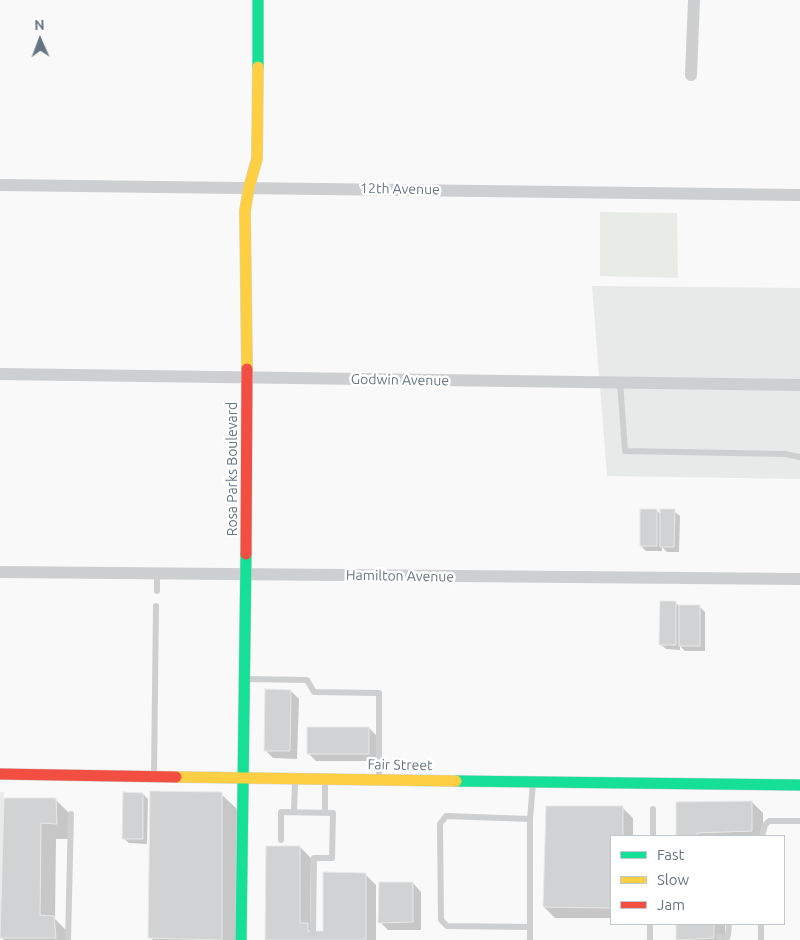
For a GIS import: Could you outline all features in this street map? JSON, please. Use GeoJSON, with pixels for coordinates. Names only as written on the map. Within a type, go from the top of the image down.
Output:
{"type":"FeatureCollection","features":[{"type":"Feature","properties":{"kind":"street","name":"Rosa Parks Boulevard"},"geometry":{"type":"LineString","coordinates":[[241,940],[246,574],[247,378],[245,211],[257,159],[258,0]]}},
{"type":"Feature","properties":{"kind":"street"},"geometry":{"type":"LineString","coordinates":[[691,75],[694,0]]}},
{"type":"Feature","properties":{"kind":"street","name":"12th Avenue"},"geometry":{"type":"LineString","coordinates":[[0,185],[800,195]]}},
{"type":"Feature","properties":{"kind":"street","name":"Godwin Avenue"},"geometry":{"type":"LineString","coordinates":[[0,374],[800,385]]}},
{"type":"Feature","properties":{"kind":"street","name":"Hamilton Avenue"},"geometry":{"type":"LineString","coordinates":[[0,572],[800,580]]}},
{"type":"Feature","properties":{"kind":"street","name":"Fair Street"},"geometry":{"type":"LineString","coordinates":[[0,774],[800,785]]}},
{"type":"Feature","properties":{"kind":"lane"},"geometry":{"type":"LineString","coordinates":[[620,382],[625,451],[785,454],[800,457]]}},
{"type":"Feature","properties":{"kind":"lane"},"geometry":{"type":"LineString","coordinates":[[157,573],[157,591]]}},
{"type":"Feature","properties":{"kind":"lane"},"geometry":{"type":"LineString","coordinates":[[154,776],[156,606]]}},
{"type":"Feature","properties":{"kind":"lane"},"geometry":{"type":"LineString","coordinates":[[245,679],[307,680],[314,692],[379,693],[379,780]]}},
{"type":"Feature","properties":{"kind":"lane"},"geometry":{"type":"LineString","coordinates":[[294,812],[295,779]]}},
{"type":"Feature","properties":{"kind":"lane"},"geometry":{"type":"LineString","coordinates":[[325,813],[326,779]]}},
{"type":"Feature","properties":{"kind":"lane"},"geometry":{"type":"LineString","coordinates":[[530,940],[530,819],[533,781]]}},
{"type":"Feature","properties":{"kind":"lane"},"geometry":{"type":"LineString","coordinates":[[652,835],[653,809]]}},
{"type":"Feature","properties":{"kind":"lane"},"geometry":{"type":"LineString","coordinates":[[281,840],[281,812],[333,813],[332,858],[314,858],[313,931]]}},
{"type":"Feature","properties":{"kind":"lane"},"geometry":{"type":"LineString","coordinates":[[68,940],[71,814]]}},
{"type":"Feature","properties":{"kind":"lane"},"geometry":{"type":"LineString","coordinates":[[530,819],[446,816],[440,824],[441,920],[447,926],[530,927]]}},
{"type":"Feature","properties":{"kind":"lane"},"geometry":{"type":"LineString","coordinates":[[762,835],[765,825],[769,821],[800,821]]}},
{"type":"Feature","properties":{"kind":"lane"},"geometry":{"type":"LineString","coordinates":[[650,925],[650,940]]}},
{"type":"Feature","properties":{"kind":"lane"},"geometry":{"type":"LineString","coordinates":[[726,940],[728,925]]}},
{"type":"Feature","properties":{"kind":"lane"},"geometry":{"type":"LineString","coordinates":[[761,925],[761,940]]}},
{"type":"Feature","properties":{"kind":"shaded area"},"geometry":{"type":"Polygon","coordinates":[[[600,212],[677,213],[678,278],[600,276],[600,212]]]}},
{"type":"Feature","properties":{"kind":"shaded area"},"geometry":{"type":"Polygon","coordinates":[[[592,286],[800,288],[800,479],[607,476],[592,286]]]}},
{"type":"Feature","properties":{"kind":"shaded area"},"geometry":{"type":"Polygon","coordinates":[[[0,792],[4,792],[0,940],[0,792]]]}},
{"type":"Feature","properties":{"kind":"building"},"geometry":{"type":"Polygon","coordinates":[[[640,509],[657,509],[657,546],[640,546],[640,509]]]}},
{"type":"Feature","properties":{"kind":"building"},"geometry":{"type":"Polygon","coordinates":[[[660,509],[675,509],[674,547],[660,547],[660,509]]]}},
{"type":"Feature","properties":{"kind":"building"},"geometry":{"type":"Polygon","coordinates":[[[660,601],[676,601],[676,645],[659,645],[660,601]]]}},
{"type":"Feature","properties":{"kind":"building"},"geometry":{"type":"Polygon","coordinates":[[[679,605],[700,605],[700,646],[679,646],[679,605]]]}},
{"type":"Feature","properties":{"kind":"building"},"geometry":{"type":"Polygon","coordinates":[[[265,689],[291,690],[290,751],[264,751],[265,689]]]}},
{"type":"Feature","properties":{"kind":"building"},"geometry":{"type":"Polygon","coordinates":[[[307,727],[369,727],[369,754],[307,754],[307,727]]]}},
{"type":"Feature","properties":{"kind":"building"},"geometry":{"type":"Polygon","coordinates":[[[150,791],[222,792],[222,940],[148,938],[150,791]]]}},
{"type":"Feature","properties":{"kind":"building"},"geometry":{"type":"Polygon","coordinates":[[[123,792],[143,793],[143,839],[122,839],[123,792]]]}},
{"type":"Feature","properties":{"kind":"building"},"geometry":{"type":"Polygon","coordinates":[[[4,798],[56,798],[57,824],[41,823],[40,915],[54,916],[56,938],[0,938],[4,798]]]}},
{"type":"Feature","properties":{"kind":"building"},"geometry":{"type":"Polygon","coordinates":[[[752,801],[752,831],[676,835],[676,802],[752,801]]]}},
{"type":"Feature","properties":{"kind":"building"},"geometry":{"type":"Polygon","coordinates":[[[546,806],[623,806],[623,835],[610,835],[610,908],[543,907],[546,806]]]}},
{"type":"Feature","properties":{"kind":"building"},"geometry":{"type":"Polygon","coordinates":[[[266,846],[300,846],[300,923],[308,923],[308,931],[323,931],[323,872],[366,873],[366,940],[265,940],[266,846]]]}},
{"type":"Feature","properties":{"kind":"building"},"geometry":{"type":"Polygon","coordinates":[[[379,882],[413,882],[413,922],[378,923],[379,882]]]}},
{"type":"Feature","properties":{"kind":"building"},"geometry":{"type":"Polygon","coordinates":[[[676,925],[714,925],[714,938],[676,940],[676,925]]]}},
{"type":"Feature","properties":{"kind":"traffic: fast"},"geometry":{"type":"LineString","coordinates":[[258,0],[258,67]]}},
{"type":"Feature","properties":{"kind":"traffic: fast"},"geometry":{"type":"LineString","coordinates":[[241,940],[246,554]]}},
{"type":"Feature","properties":{"kind":"traffic: fast"},"geometry":{"type":"LineString","coordinates":[[456,781],[800,785]]}},
{"type":"Feature","properties":{"kind":"traffic: slow"},"geometry":{"type":"LineString","coordinates":[[247,369],[245,211],[257,159],[258,67]]}},
{"type":"Feature","properties":{"kind":"traffic: slow"},"geometry":{"type":"LineString","coordinates":[[176,777],[456,781]]}},
{"type":"Feature","properties":{"kind":"traffic: jam"},"geometry":{"type":"LineString","coordinates":[[246,554],[247,369]]}},
{"type":"Feature","properties":{"kind":"traffic: jam"},"geometry":{"type":"LineString","coordinates":[[0,774],[176,777]]}}]}
